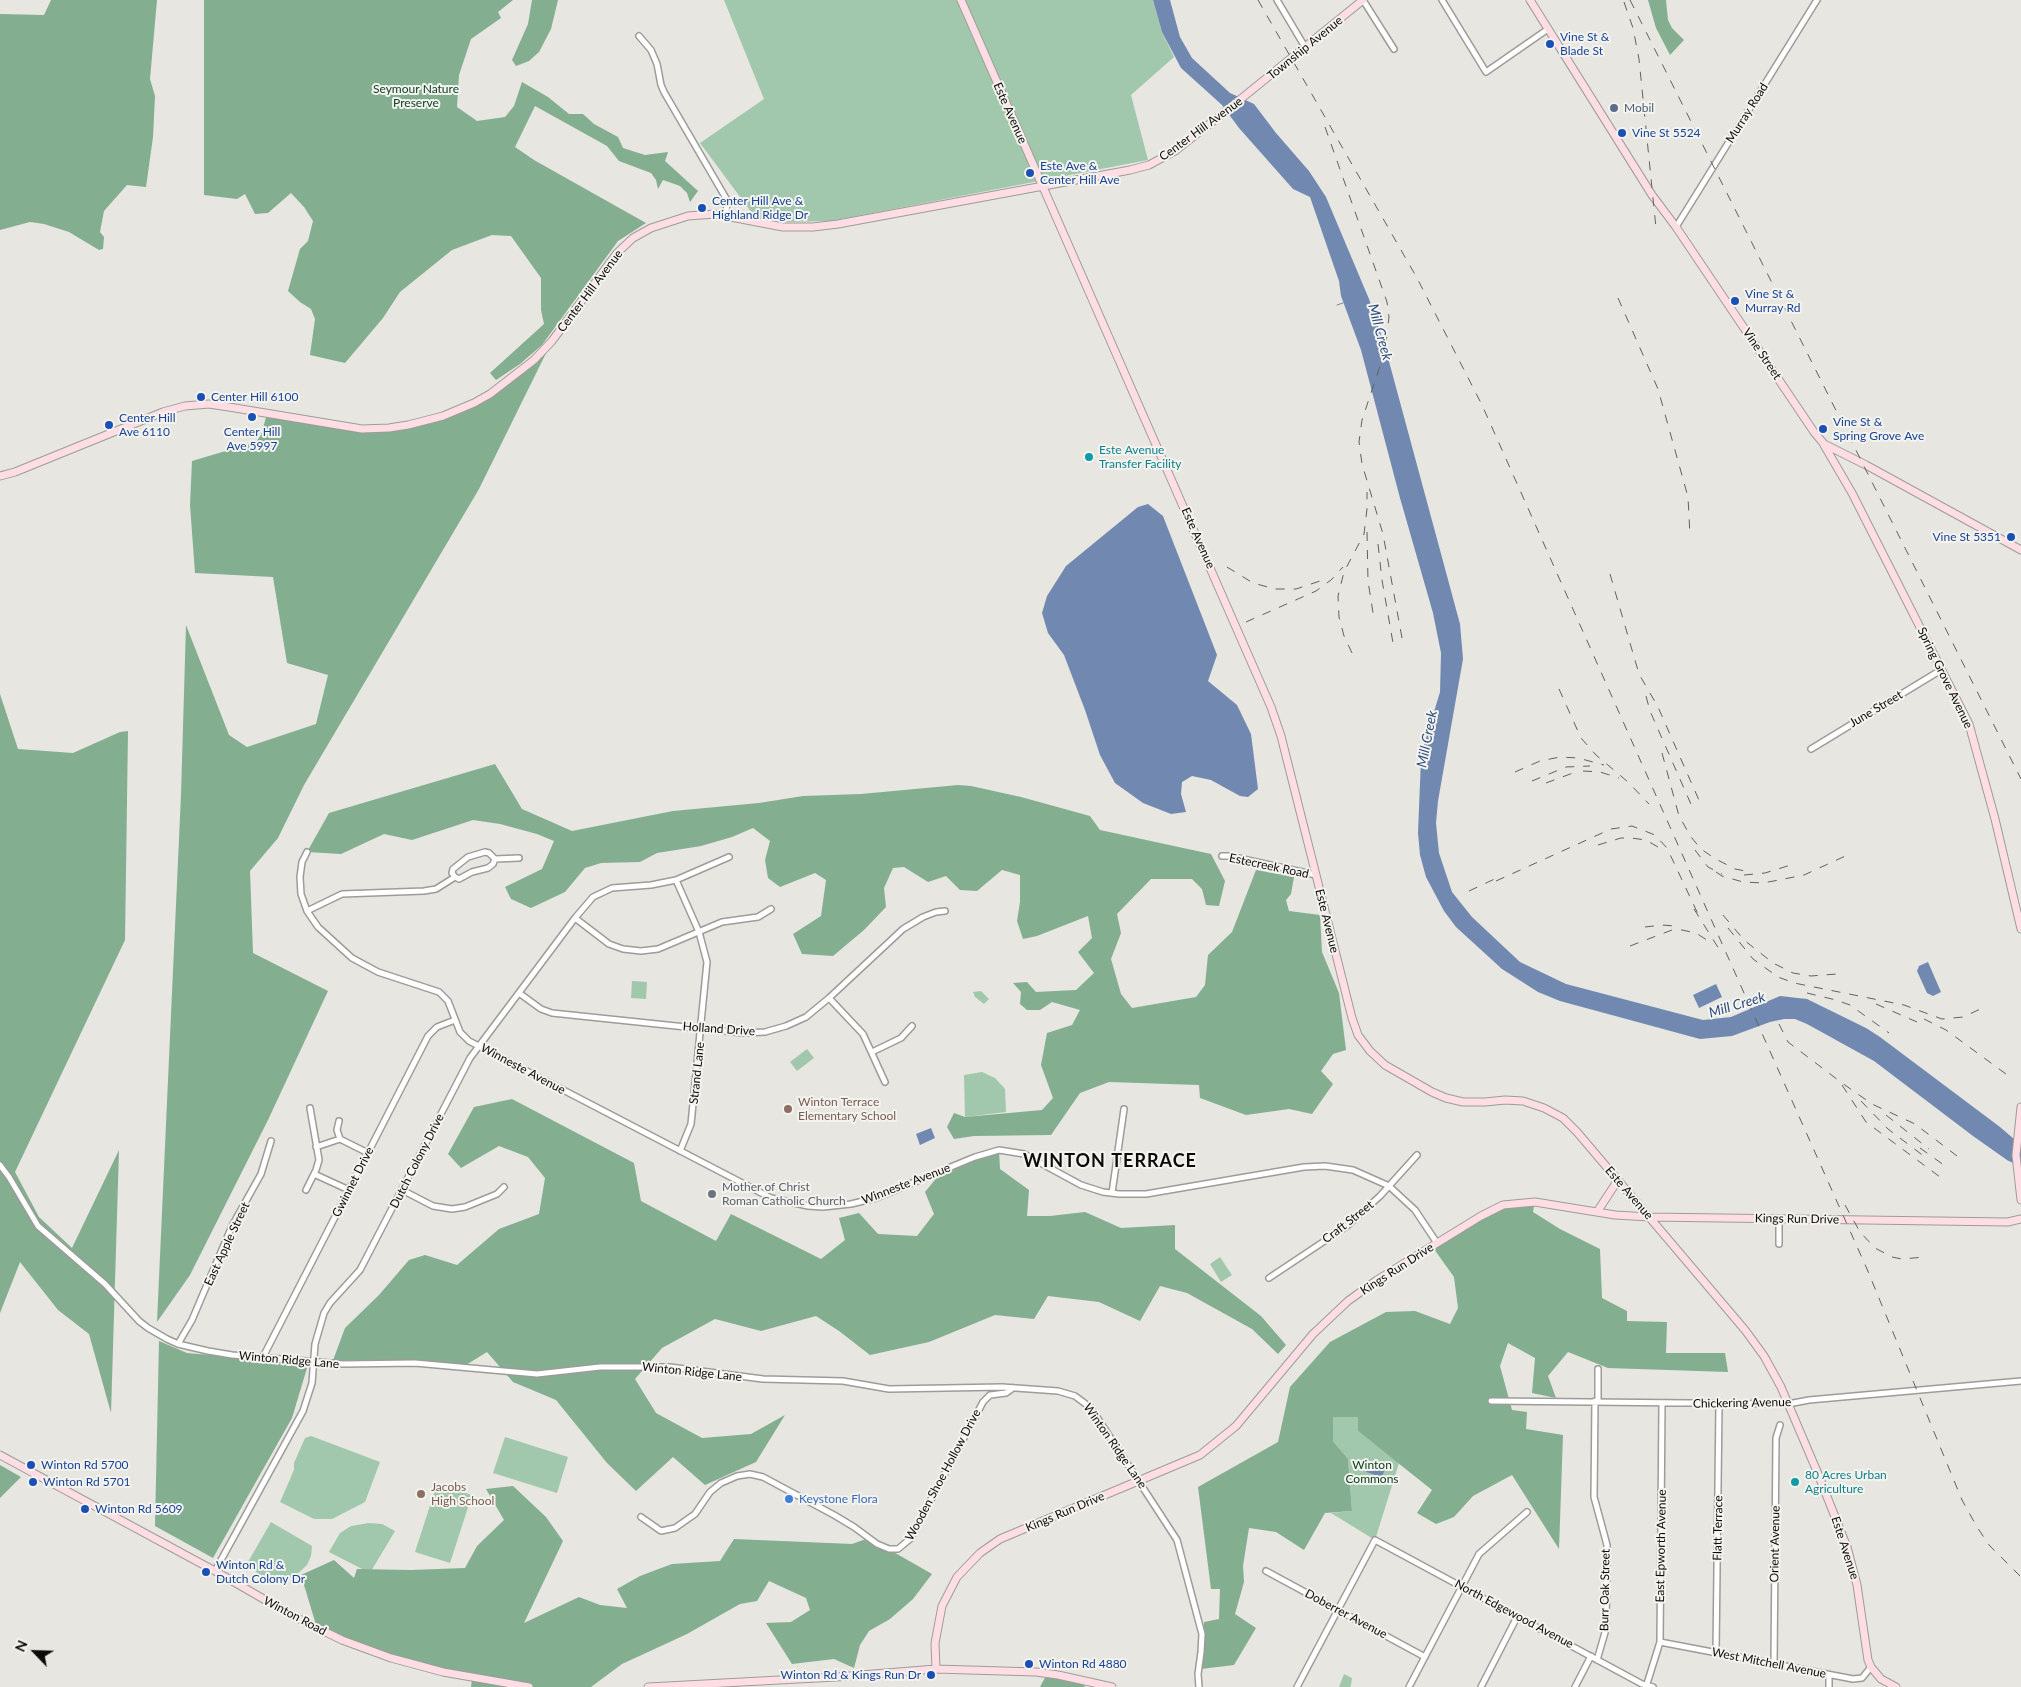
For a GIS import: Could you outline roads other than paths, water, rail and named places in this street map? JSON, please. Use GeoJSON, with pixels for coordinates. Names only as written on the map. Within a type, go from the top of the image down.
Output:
{"type":"FeatureCollection","features":[{"type":"Feature","properties":{"kind":"main road","name":"Este Avenue"},"geometry":{"type":"LineString","coordinates":[[961,0],[1271,707],[1352,1018],[1363,1042],[1376,1058],[1402,1075],[1446,1098],[1474,1102],[1514,1100],[1536,1104],[1554,1112],[1577,1132],[1744,1330],[1773,1372],[1816,1469],[1847,1547],[1857,1585],[1871,1667]]}},
{"type":"Feature","properties":{"kind":"main road","name":"Township Avenue"},"geometry":{"type":"LineString","coordinates":[[1246,95],[1363,0]]}},
{"type":"Feature","properties":{"kind":"main road","name":"Vine Street"},"geometry":{"type":"LineString","coordinates":[[1530,0],[1652,195],[1676,227],[1809,425],[1824,444],[2021,550]]}},
{"type":"Feature","properties":{"kind":"main road","name":"Center Hill Avenue"},"geometry":{"type":"LineString","coordinates":[[0,476],[163,412],[185,406],[216,405],[362,429],[395,427],[443,416],[490,394],[534,360],[552,341],[611,260],[633,238],[650,228],[676,219],[702,215],[726,215],[783,227],[813,227],[838,224],[1130,170],[1149,165],[1173,152],[1246,95]]}},
{"type":"Feature","properties":{"kind":"main road","name":"Spring Grove Avenue"},"geometry":{"type":"LineString","coordinates":[[1824,444],[1852,493],[1969,724],[2018,904],[2021,929]]}},
{"type":"Feature","properties":{"kind":"main road"},"geometry":{"type":"LineString","coordinates":[[2021,1107],[2018,1128],[2017,1176],[2021,1200]]}},
{"type":"Feature","properties":{"kind":"main road"},"geometry":{"type":"LineString","coordinates":[[1597,1212],[1618,1180]]}},
{"type":"Feature","properties":{"kind":"main road","name":"Kings Run Drive"},"geometry":{"type":"LineString","coordinates":[[936,1669],[934,1643],[940,1613],[951,1586],[970,1562],[1000,1539],[1196,1458],[1214,1445],[1246,1415],[1313,1334],[1348,1301],[1377,1280],[1494,1208],[1512,1203],[1540,1202],[1597,1212],[1650,1217],[2008,1222],[2021,1219]]}},
{"type":"Feature","properties":{"kind":"main road","name":"Winton Road"},"geometry":{"type":"LineString","coordinates":[[0,1455],[215,1571],[301,1620],[366,1649],[444,1672],[529,1687]]}},
{"type":"Feature","properties":{"kind":"main road"},"geometry":{"type":"LineString","coordinates":[[1871,1667],[1881,1678],[1896,1687]]}},
{"type":"Feature","properties":{"kind":"main road"},"geometry":{"type":"LineString","coordinates":[[648,1687],[836,1677],[936,1669],[1036,1672],[1112,1687]]}},
{"type":"Feature","properties":{"kind":"street"},"geometry":{"type":"LineString","coordinates":[[1277,0],[1305,47]]}},
{"type":"Feature","properties":{"kind":"street"},"geometry":{"type":"LineString","coordinates":[[1363,0],[1394,49]]}},
{"type":"Feature","properties":{"kind":"street"},"geometry":{"type":"LineString","coordinates":[[1442,0],[1486,72],[1548,29]]}},
{"type":"Feature","properties":{"kind":"street","name":"Murray Road"},"geometry":{"type":"LineString","coordinates":[[1676,227],[1817,0]]}},
{"type":"Feature","properties":{"kind":"street"},"geometry":{"type":"LineString","coordinates":[[639,36],[651,50],[657,64],[661,85],[668,100],[727,200],[726,215]]}},
{"type":"Feature","properties":{"kind":"street","name":"June Street"},"geometry":{"type":"LineString","coordinates":[[1810,749],[1941,670]]}},
{"type":"Feature","properties":{"kind":"street","name":"Winneste Avenue"},"geometry":{"type":"LineString","coordinates":[[307,852],[302,862],[300,877],[301,894],[307,911],[318,927],[357,962],[378,972],[438,992],[448,1001],[462,1035],[479,1047],[765,1195],[782,1201],[808,1206],[838,1206],[864,1202],[975,1157],[999,1150],[1024,1154],[1074,1182],[1094,1190],[1112,1193],[1146,1194],[1316,1166],[1353,1170],[1389,1186],[1415,1210],[1437,1243]]}},
{"type":"Feature","properties":{"kind":"street"},"geometry":{"type":"LineString","coordinates":[[495,859],[488,868],[472,872],[459,879],[452,873],[453,869],[468,857],[485,852],[495,859],[519,858]]}},
{"type":"Feature","properties":{"kind":"street","name":"Estecreek Road"},"geometry":{"type":"LineString","coordinates":[[1222,856],[1316,875]]}},
{"type":"Feature","properties":{"kind":"street","name":"Dutch Colony Drive"},"geometry":{"type":"LineString","coordinates":[[215,1571],[303,1410],[312,1383],[317,1333],[324,1313],[330,1303],[360,1270],[470,1058],[588,902],[605,890],[618,886],[652,885],[676,880],[729,857]]}},
{"type":"Feature","properties":{"kind":"street"},"geometry":{"type":"LineString","coordinates":[[307,911],[342,894],[429,890],[442,886],[455,877]]}},
{"type":"Feature","properties":{"kind":"street","name":"Strand Lane"},"geometry":{"type":"LineString","coordinates":[[676,880],[699,932],[707,962],[691,1124],[680,1151]]}},
{"type":"Feature","properties":{"kind":"street"},"geometry":{"type":"LineString","coordinates":[[575,918],[603,941],[617,948],[632,951],[658,949],[722,922],[758,917],[770,909]]}},
{"type":"Feature","properties":{"kind":"street","name":"Holland Drive"},"geometry":{"type":"LineString","coordinates":[[519,993],[540,1009],[552,1013],[743,1033],[776,1030],[806,1017],[830,998],[903,929],[923,917],[944,911]]}},
{"type":"Feature","properties":{"kind":"street"},"geometry":{"type":"LineString","coordinates":[[830,998],[863,1034],[885,1082]]}},
{"type":"Feature","properties":{"kind":"street","name":"Gwinnet Drive"},"geometry":{"type":"LineString","coordinates":[[263,1357],[428,1036],[437,1027],[455,1020]]}},
{"type":"Feature","properties":{"kind":"street"},"geometry":{"type":"LineString","coordinates":[[872,1052],[901,1038],[912,1026]]}},
{"type":"Feature","properties":{"kind":"street"},"geometry":{"type":"LineString","coordinates":[[306,1190],[319,1160],[310,1108]]}},
{"type":"Feature","properties":{"kind":"street"},"geometry":{"type":"LineString","coordinates":[[1112,1193],[1124,1109]]}},
{"type":"Feature","properties":{"kind":"street"},"geometry":{"type":"LineString","coordinates":[[339,1121],[337,1130],[340,1139]]}},
{"type":"Feature","properties":{"kind":"street"},"geometry":{"type":"LineString","coordinates":[[316,1147],[340,1139],[368,1153]]}},
{"type":"Feature","properties":{"kind":"street","name":"East Apple Street"},"geometry":{"type":"LineString","coordinates":[[178,1344],[192,1320],[232,1226],[260,1174],[271,1141]]}},
{"type":"Feature","properties":{"kind":"street","name":"Craft Street"},"geometry":{"type":"LineString","coordinates":[[1269,1278],[1347,1226],[1371,1206],[1417,1155]]}},
{"type":"Feature","properties":{"kind":"street","name":"Winton Ridge Lane"},"geometry":{"type":"LineString","coordinates":[[0,1165],[9,1177],[31,1217],[46,1234],[96,1275],[148,1328],[178,1344],[232,1355],[343,1364],[415,1363],[537,1374],[600,1367],[650,1366],[763,1379],[843,1381],[889,1390],[1013,1388],[1062,1391],[1081,1399],[1091,1408],[1140,1481],[1173,1532],[1181,1550],[1202,1634],[1198,1674],[1200,1687]]}},
{"type":"Feature","properties":{"kind":"street"},"geometry":{"type":"LineString","coordinates":[[314,1174],[349,1190]]}},
{"type":"Feature","properties":{"kind":"street"},"geometry":{"type":"LineString","coordinates":[[402,1190],[433,1206],[452,1209],[465,1207],[497,1194],[504,1187]]}},
{"type":"Feature","properties":{"kind":"street"},"geometry":{"type":"LineString","coordinates":[[1778,1244],[1779,1219]]}},
{"type":"Feature","properties":{"kind":"street","name":"Burr Oak Street"},"geometry":{"type":"LineString","coordinates":[[1597,1660],[1606,1629],[1607,1545],[1594,1497],[1598,1369]]}},
{"type":"Feature","properties":{"kind":"street","name":"Chickering Avenue"},"geometry":{"type":"LineString","coordinates":[[1491,1401],[1788,1404],[1809,1400],[2021,1381]]}},
{"type":"Feature","properties":{"kind":"street","name":"Wooden Shoe Hollow Drive"},"geometry":{"type":"LineString","coordinates":[[641,1517],[661,1531],[675,1528],[695,1514],[710,1492],[721,1483],[737,1476],[750,1474],[763,1477],[834,1515],[877,1544],[898,1549],[910,1539],[983,1402],[990,1395],[1006,1393],[1013,1388]]}},
{"type":"Feature","properties":{"kind":"street","name":"East Epworth Avenue"},"geometry":{"type":"LineString","coordinates":[[1649,1686],[1660,1642],[1662,1403]]}},
{"type":"Feature","properties":{"kind":"street","name":"Flatt Terrace"},"geometry":{"type":"LineString","coordinates":[[1716,1652],[1719,1404]]}},
{"type":"Feature","properties":{"kind":"street","name":"Orient Avenue"},"geometry":{"type":"LineString","coordinates":[[1774,1664],[1776,1438],[1780,1425]]}},
{"type":"Feature","properties":{"kind":"street"},"geometry":{"type":"LineString","coordinates":[[1409,1687],[1483,1550],[1527,1512]]}},
{"type":"Feature","properties":{"kind":"street","name":"North Edgewood Avenue"},"geometry":{"type":"LineString","coordinates":[[1338,1610],[1375,1540],[1597,1660],[1649,1686]]}},
{"type":"Feature","properties":{"kind":"street","name":"Doberrer Avenue"},"geometry":{"type":"LineString","coordinates":[[1266,1571],[1425,1657]]}},
{"type":"Feature","properties":{"kind":"street"},"geometry":{"type":"LineString","coordinates":[[1297,1687],[1338,1610]]}},
{"type":"Feature","properties":{"kind":"street"},"geometry":{"type":"LineString","coordinates":[[1481,1687],[1518,1617]]}},
{"type":"Feature","properties":{"kind":"street","name":"West Mitchell Avenue"},"geometry":{"type":"LineString","coordinates":[[1660,1642],[1853,1679],[1866,1675],[1871,1667]]}},
{"type":"Feature","properties":{"kind":"street"},"geometry":{"type":"LineString","coordinates":[[1574,1687],[1591,1656]]}},
{"type":"Feature","properties":{"kind":"street"},"geometry":{"type":"LineString","coordinates":[[1829,1675],[1829,1687]]}},
{"type":"Feature","properties":{"kind":"water","name":"Mill Creek"},"geometry":{"type":"Polygon","coordinates":[[[1153,0],[1170,0],[1180,37],[1192,58],[1230,93],[1254,104],[1309,171],[1326,197],[1369,299],[1384,343],[1460,624],[1463,659],[1438,801],[1436,823],[1439,853],[1452,892],[1472,917],[1520,962],[1566,984],[1703,1020],[1731,1017],[1780,996],[1807,999],[1866,1028],[1880,1037],[2000,1127],[2021,1145],[2021,1167],[2007,1160],[1973,1136],[1874,1061],[1807,1024],[1795,1019],[1784,1019],[1732,1036],[1700,1039],[1560,1001],[1538,992],[1502,969],[1456,927],[1444,911],[1426,877],[1420,855],[1418,833],[1421,759],[1440,692],[1441,653],[1433,613],[1361,350],[1341,296],[1339,281],[1310,197],[1293,189],[1239,128],[1222,105],[1181,68],[1162,32],[1153,0]]]}},
{"type":"Feature","properties":{"kind":"water"},"geometry":{"type":"Polygon","coordinates":[[[1148,504],[1163,516],[1217,655],[1208,681],[1237,705],[1251,734],[1258,789],[1248,797],[1240,796],[1211,780],[1192,776],[1182,782],[1181,794],[1186,812],[1171,814],[1143,803],[1115,783],[1100,755],[1064,655],[1048,633],[1042,613],[1047,596],[1066,566],[1138,507],[1148,504]]]}},
{"type":"Feature","properties":{"kind":"water"},"geometry":{"type":"Polygon","coordinates":[[[1928,962],[1941,992],[1933,996],[1927,993],[1917,971],[1919,966],[1928,962]]]}},
{"type":"Feature","properties":{"kind":"water"},"geometry":{"type":"Polygon","coordinates":[[[1716,984],[1722,997],[1699,1008],[1693,995],[1716,984]]]}},
{"type":"Feature","properties":{"kind":"water"},"geometry":{"type":"Polygon","coordinates":[[[931,1128],[935,1138],[920,1145],[916,1134],[931,1128]]]}},
{"type":"Feature","properties":{"kind":"water"},"geometry":{"type":"Polygon","coordinates":[[[1369,1463],[1385,1469],[1382,1477],[1366,1472],[1369,1463]]]}},
{"type":"Feature","properties":{"kind":"waterway"},"geometry":{"type":"LineString","coordinates":[[1337,305],[1343,303]]}},
{"type":"Feature","properties":{"kind":"railway"},"geometry":{"type":"LineString","coordinates":[[1258,0],[1417,278],[1482,405],[1867,1269],[1962,1500],[1989,1545],[2021,1577]]}},
{"type":"Feature","properties":{"kind":"railway"},"geometry":{"type":"LineString","coordinates":[[1630,0],[2021,779]]}},
{"type":"Feature","properties":{"kind":"railway"},"geometry":{"type":"LineString","coordinates":[[1624,2],[1633,28],[1639,59],[1656,228]]}},
{"type":"Feature","properties":{"kind":"railway"},"geometry":{"type":"LineString","coordinates":[[1325,127],[1387,302],[1389,317],[1385,351],[1362,420],[1359,442],[1362,464],[1383,534],[1402,638]]}},
{"type":"Feature","properties":{"kind":"railway"},"geometry":{"type":"LineString","coordinates":[[1618,298],[1658,389],[1688,497],[1690,536]]}},
{"type":"Feature","properties":{"kind":"railway"},"geometry":{"type":"LineString","coordinates":[[1352,653],[1344,636],[1339,617],[1338,596],[1344,572],[1364,534],[1367,492]]}},
{"type":"Feature","properties":{"kind":"railway"},"geometry":{"type":"LineString","coordinates":[[1367,532],[1368,581],[1374,619]]}},
{"type":"Feature","properties":{"kind":"railway"},"geometry":{"type":"LineString","coordinates":[[1378,544],[1393,643]]}},
{"type":"Feature","properties":{"kind":"railway"},"geometry":{"type":"LineString","coordinates":[[1227,567],[1253,583],[1275,589],[1296,589],[1323,580]]}},
{"type":"Feature","properties":{"kind":"railway"},"geometry":{"type":"LineString","coordinates":[[1246,622],[1316,591],[1331,580],[1343,567]]}},
{"type":"Feature","properties":{"kind":"railway"},"geometry":{"type":"LineString","coordinates":[[1610,574],[1639,674],[1658,707],[1702,807]]}},
{"type":"Feature","properties":{"kind":"railway"},"geometry":{"type":"LineString","coordinates":[[1559,689],[1581,738],[1596,755],[1628,782],[1649,804]]}},
{"type":"Feature","properties":{"kind":"railway"},"geometry":{"type":"LineString","coordinates":[[1646,696],[1650,711],[1694,811]]}},
{"type":"Feature","properties":{"kind":"railway"},"geometry":{"type":"LineString","coordinates":[[1662,753],[1679,816],[1691,837],[1701,849],[1714,858],[1735,869],[1751,872]]}},
{"type":"Feature","properties":{"kind":"railway"},"geometry":{"type":"LineString","coordinates":[[1515,772],[1540,761],[1560,757],[1578,758],[1604,765]]}},
{"type":"Feature","properties":{"kind":"railway"},"geometry":{"type":"LineString","coordinates":[[1532,781],[1566,767],[1590,766]]}},
{"type":"Feature","properties":{"kind":"railway"},"geometry":{"type":"LineString","coordinates":[[1583,771],[1600,772],[1619,778]]}},
{"type":"Feature","properties":{"kind":"railway"},"geometry":{"type":"LineString","coordinates":[[1546,783],[1573,773]]}},
{"type":"Feature","properties":{"kind":"railway"},"geometry":{"type":"LineString","coordinates":[[1496,881],[1611,829],[1632,826],[1655,835],[1667,848],[1698,914]]}},
{"type":"Feature","properties":{"kind":"railway"},"geometry":{"type":"LineString","coordinates":[[1598,845],[1621,838],[1631,838],[1646,840],[1663,850]]}},
{"type":"Feature","properties":{"kind":"railway"},"geometry":{"type":"LineString","coordinates":[[1695,850],[1708,867],[1722,874]]}},
{"type":"Feature","properties":{"kind":"railway"},"geometry":{"type":"LineString","coordinates":[[1716,872],[1722,876],[1743,882],[1763,883],[1804,875],[1852,853]]}},
{"type":"Feature","properties":{"kind":"railway"},"geometry":{"type":"LineString","coordinates":[[1744,875],[1765,873],[1794,864]]}},
{"type":"Feature","properties":{"kind":"railway"},"geometry":{"type":"LineString","coordinates":[[1469,891],[1501,876]]}},
{"type":"Feature","properties":{"kind":"railway"},"geometry":{"type":"LineString","coordinates":[[1694,909],[1719,949]]}},
{"type":"Feature","properties":{"kind":"railway"},"geometry":{"type":"LineString","coordinates":[[1723,915],[1744,940],[1773,963],[1793,973],[1811,976],[1837,974]]}},
{"type":"Feature","properties":{"kind":"railway"},"geometry":{"type":"LineString","coordinates":[[1645,927],[1675,926]]}},
{"type":"Feature","properties":{"kind":"railway"},"geometry":{"type":"LineString","coordinates":[[1728,928],[1753,959],[1778,977],[1794,983],[1904,1005],[1942,1019],[1963,1017],[1987,1006]]}},
{"type":"Feature","properties":{"kind":"railway"},"geometry":{"type":"LineString","coordinates":[[1630,946],[1672,930],[1696,933],[1713,944]]}},
{"type":"Feature","properties":{"kind":"railway"},"geometry":{"type":"LineString","coordinates":[[1807,993],[1850,1005],[1889,1033]]}},
{"type":"Feature","properties":{"kind":"railway"},"geometry":{"type":"LineString","coordinates":[[1876,1004],[1917,1022]]}},
{"type":"Feature","properties":{"kind":"railway"},"geometry":{"type":"LineString","coordinates":[[1924,1019],[1946,1030],[2006,1074]]}},
{"type":"Feature","properties":{"kind":"railway"},"geometry":{"type":"LineString","coordinates":[[1779,1024],[1788,1042],[1842,1083],[1872,1104],[1915,1124],[1957,1156]]}},
{"type":"Feature","properties":{"kind":"railway"},"geometry":{"type":"LineString","coordinates":[[1842,1085],[1866,1122],[1940,1177]]}},
{"type":"Feature","properties":{"kind":"railway"},"geometry":{"type":"LineString","coordinates":[[1861,1101],[1888,1129],[1925,1157]]}},
{"type":"Feature","properties":{"kind":"railway"},"geometry":{"type":"LineString","coordinates":[[1886,1115],[1929,1149]]}},
{"type":"Feature","properties":{"kind":"railway"},"geometry":{"type":"LineString","coordinates":[[1920,1148],[1948,1168]]}},
{"type":"Feature","properties":{"kind":"railway"},"geometry":{"type":"LineString","coordinates":[[1845,1205],[1860,1232],[1875,1248],[1892,1257],[1902,1259],[1925,1257]]}},
{"type":"Feature","properties":{"kind":"place","name":"Vine St & Blade St"},"geometry":{"type":"Point","coordinates":[1550,44]}},
{"type":"Feature","properties":{"kind":"place","name":"Mobil"},"geometry":{"type":"Point","coordinates":[1614,108]}},
{"type":"Feature","properties":{"kind":"place","name":"Vine St 5524"},"geometry":{"type":"Point","coordinates":[1622,133]}},
{"type":"Feature","properties":{"kind":"place","name":"Este Ave & Center Hill Ave"},"geometry":{"type":"Point","coordinates":[1030,173]}},
{"type":"Feature","properties":{"kind":"place","name":"Center Hill Ave & Highland Ridge Dr"},"geometry":{"type":"Point","coordinates":[702,208]}},
{"type":"Feature","properties":{"kind":"place","name":"Vine St & Murray Rd"},"geometry":{"type":"Point","coordinates":[1735,301]}},
{"type":"Feature","properties":{"kind":"place","name":"Center Hill 6100"},"geometry":{"type":"Point","coordinates":[201,397]}},
{"type":"Feature","properties":{"kind":"place","name":"Center Hill Ave 5997"},"geometry":{"type":"Point","coordinates":[252,417]}},
{"type":"Feature","properties":{"kind":"place","name":"Center Hill Ave 6110"},"geometry":{"type":"Point","coordinates":[109,425]}},
{"type":"Feature","properties":{"kind":"place","name":"Vine St & Spring Grove Ave"},"geometry":{"type":"Point","coordinates":[1823,429]}},
{"type":"Feature","properties":{"kind":"place","name":"Este Avenue Transfer Facility"},"geometry":{"type":"Point","coordinates":[1089,457]}},
{"type":"Feature","properties":{"kind":"place","name":"Vine St 5351"},"geometry":{"type":"Point","coordinates":[2011,537]}},
{"type":"Feature","properties":{"kind":"place","name":"Winton Terrace Elementary School"},"geometry":{"type":"Point","coordinates":[788,1109]}},
{"type":"Feature","properties":{"kind":"place","name":"Mother of Christ Roman Catholic Church"},"geometry":{"type":"Point","coordinates":[712,1194]}},
{"type":"Feature","properties":{"kind":"place","name":"Winton Rd 5700"},"geometry":{"type":"Point","coordinates":[31,1465]}},
{"type":"Feature","properties":{"kind":"place","name":"Winton Rd 5701"},"geometry":{"type":"Point","coordinates":[33,1482]}},
{"type":"Feature","properties":{"kind":"place","name":"80 Acres Urban Agriculture"},"geometry":{"type":"Point","coordinates":[1795,1482]}},
{"type":"Feature","properties":{"kind":"place","name":"Jacobs High School"},"geometry":{"type":"Point","coordinates":[421,1494]}},
{"type":"Feature","properties":{"kind":"place","name":"Keystone Flora"},"geometry":{"type":"Point","coordinates":[789,1499]}},
{"type":"Feature","properties":{"kind":"place","name":"Winton Rd 5609"},"geometry":{"type":"Point","coordinates":[85,1509]}},
{"type":"Feature","properties":{"kind":"place","name":"Winton Rd & Dutch Colony Dr"},"geometry":{"type":"Point","coordinates":[206,1572]}},
{"type":"Feature","properties":{"kind":"place","name":"Winton Rd 4880"},"geometry":{"type":"Point","coordinates":[1029,1664]}},
{"type":"Feature","properties":{"kind":"place","name":"Winton Rd & Kings Run Dr"},"geometry":{"type":"Point","coordinates":[931,1675]}},
{"type":"Feature","properties":{"kind":"district","name":"WINTON TERRACE"},"geometry":{"type":"Point","coordinates":[1110,1161]}},
{"type":"Feature","properties":{"kind":"park label","name":"Seymour Nature Preserve"},"geometry":{"type":"Point","coordinates":[416,96]}},
{"type":"Feature","properties":{"kind":"park label","name":"Winton Commons"},"geometry":{"type":"Point","coordinates":[1372,1472]}}]}
